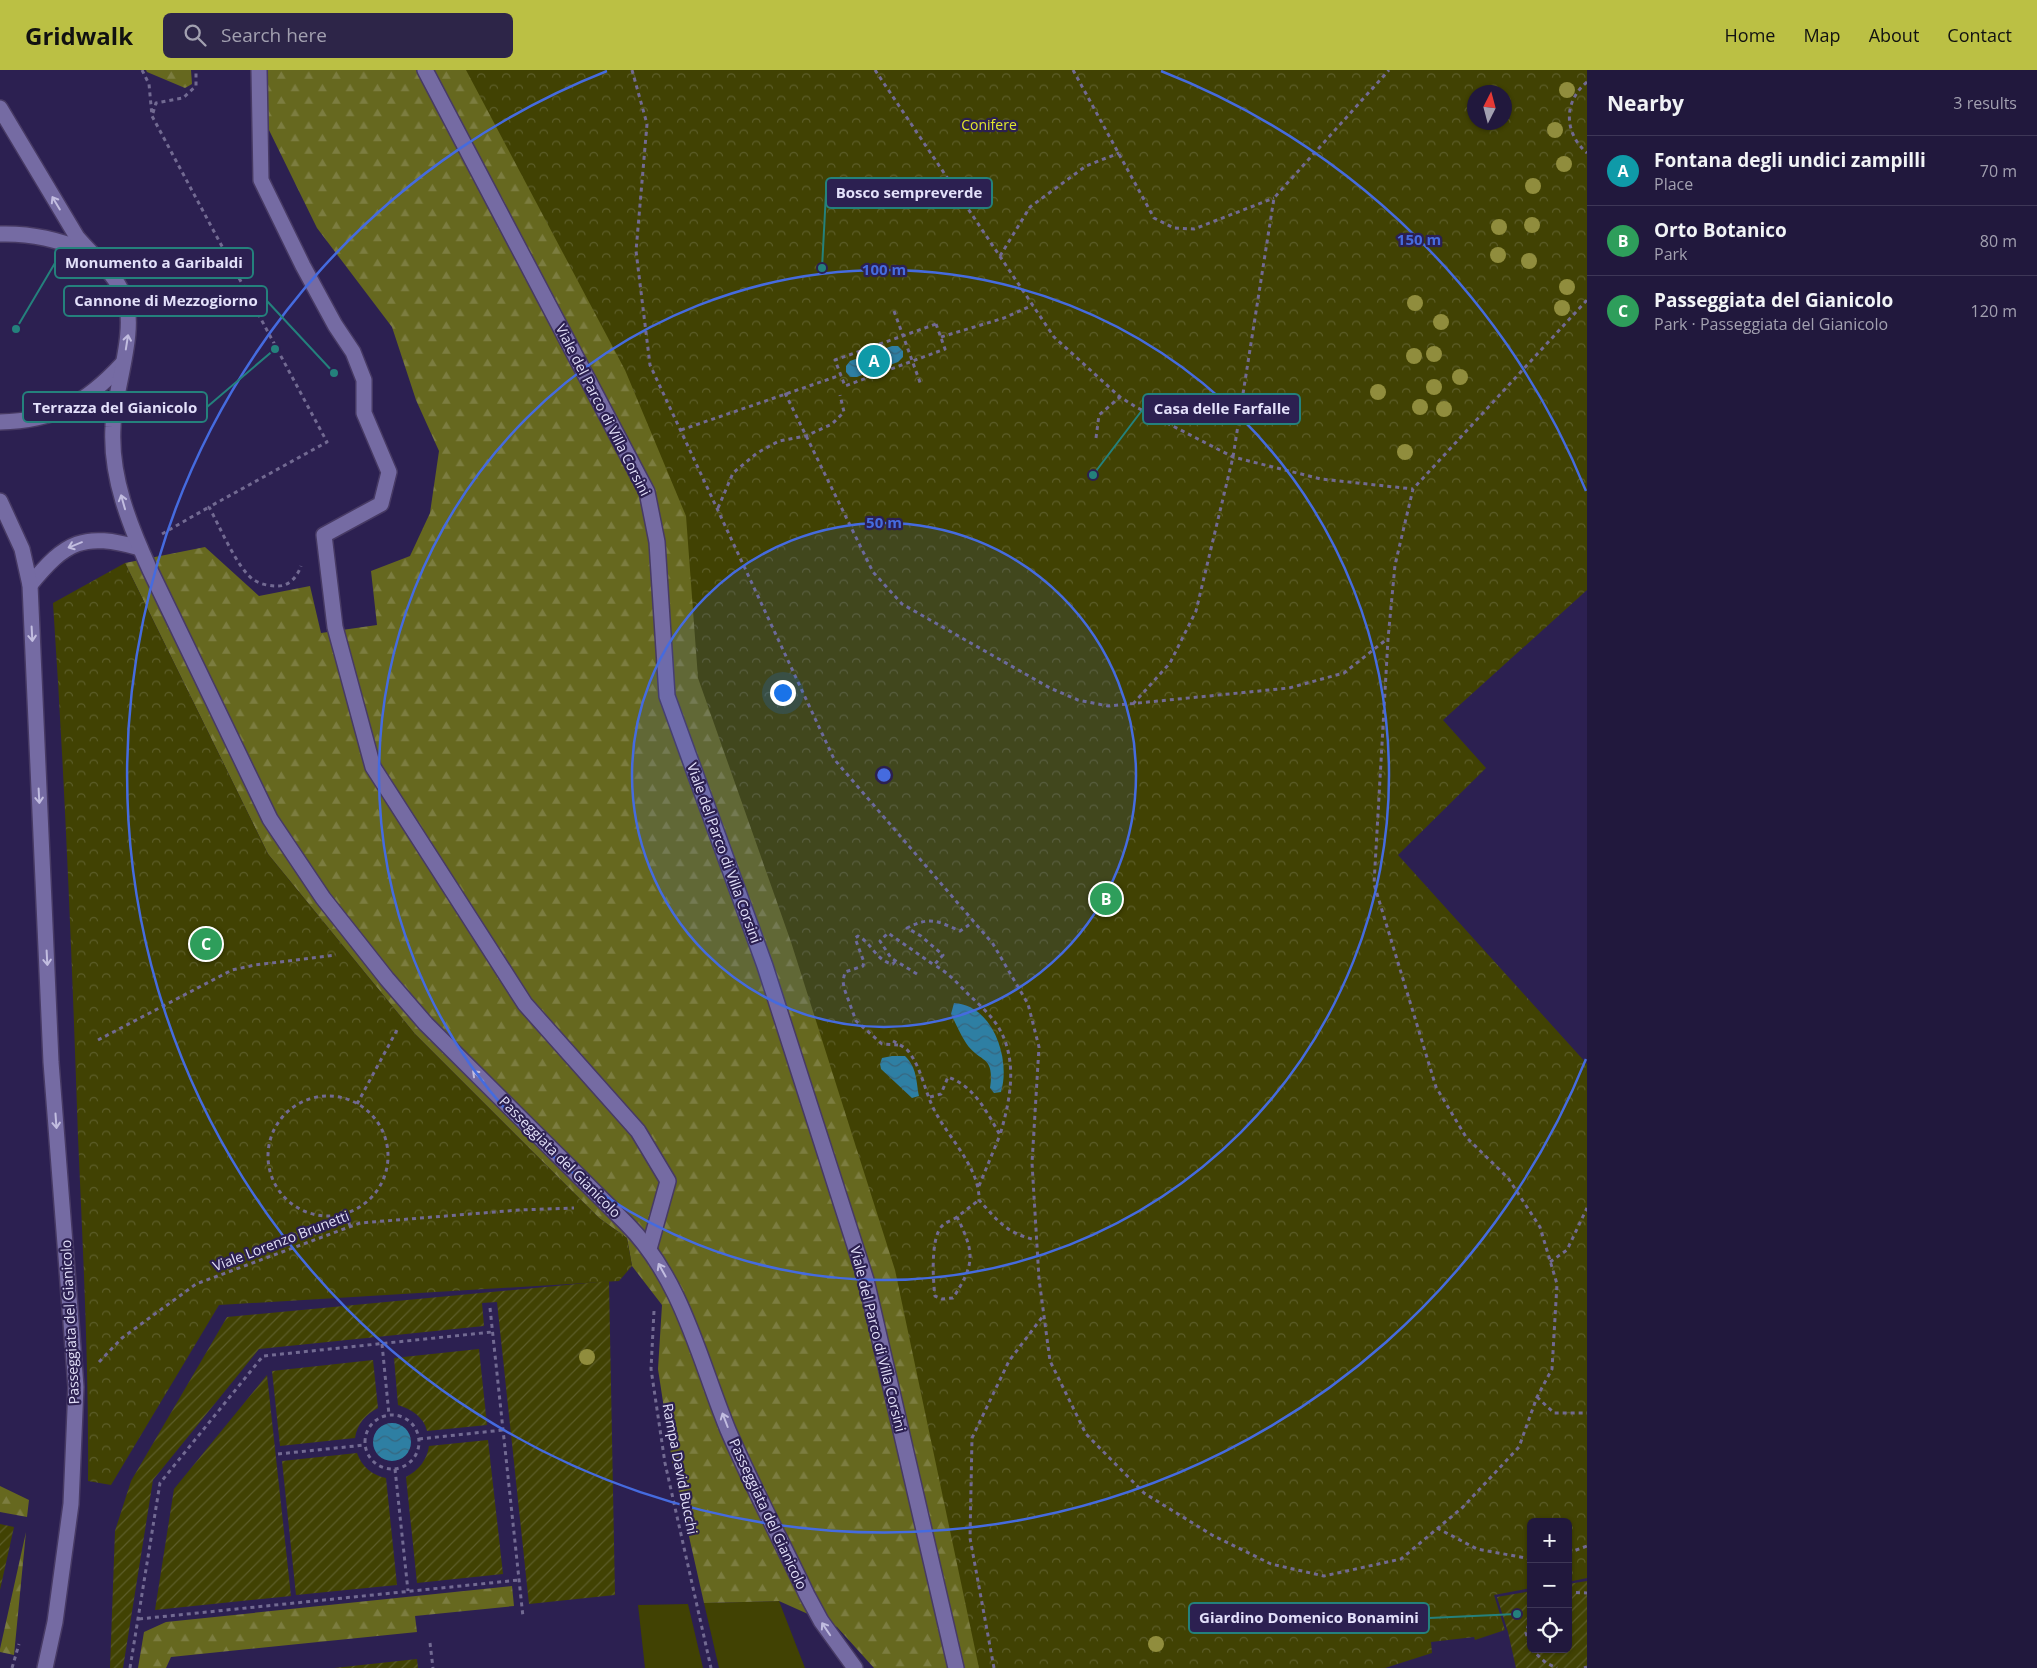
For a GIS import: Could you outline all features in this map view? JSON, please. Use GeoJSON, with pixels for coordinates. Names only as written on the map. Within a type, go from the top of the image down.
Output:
{"type":"FeatureCollection","features":[{"type":"Feature","properties":{"kind":"street"},"geometry":{"type":"LineString","coordinates":[[259,70],[261,180],[303,266],[335,325],[353,352],[364,380],[364,414],[389,472],[381,504],[324,535],[335,627],[373,767],[525,1004],[638,1131],[668,1181],[649,1249]]}},
{"type":"Feature","properties":{"kind":"street","name":"Viale del Parco di Villa Corsini"},"geometry":{"type":"LineString","coordinates":[[425,70],[647,492],[657,542],[667,696],[765,966],[866,1280],[956,1668]]}},
{"type":"Feature","properties":{"kind":"street"},"geometry":{"type":"LineString","coordinates":[[0,108],[77,237],[89,252]]}},
{"type":"Feature","properties":{"kind":"street"},"geometry":{"type":"LineString","coordinates":[[0,234],[43,237],[89,252]]}},
{"type":"Feature","properties":{"kind":"street","name":"Passeggiata del Gianicolo"},"geometry":{"type":"LineString","coordinates":[[89,252],[104,265],[124,296],[129,312],[129,329],[112,429],[117,479],[124,506],[140,548],[270,819],[303,871],[364,951],[410,1006],[634,1231],[649,1249],[666,1276],[686,1317],[729,1430],[807,1595],[821,1621],[855,1668]]}},
{"type":"Feature","properties":{"kind":"street"},"geometry":{"type":"LineString","coordinates":[[0,422],[34,419],[53,415],[69,408],[99,387],[122,364]]}},
{"type":"Feature","properties":{"kind":"street","name":"Passeggiata del Gianicolo"},"geometry":{"type":"LineString","coordinates":[[0,500],[22,549],[30,585],[51,1062],[76,1387],[70,1514],[57,1612],[45,1668]]}},
{"type":"Feature","properties":{"kind":"street"},"geometry":{"type":"LineString","coordinates":[[30,585],[57,555],[75,544],[102,540],[121,542],[140,548]]}},
{"type":"Feature","properties":{"kind":"path"},"geometry":{"type":"LineString","coordinates":[[152,116],[156,103],[183,98],[196,86],[196,70]]}},
{"type":"Feature","properties":{"kind":"path"},"geometry":{"type":"LineString","coordinates":[[632,70],[647,124],[636,250],[650,365],[834,759],[992,944],[1028,1004],[1039,1047],[1032,1163],[1038,1279],[1050,1361],[1086,1434],[1144,1493],[1212,1535],[1271,1564],[1324,1576],[1401,1559],[1464,1507],[1519,1446],[1537,1397],[1552,1369],[1557,1284],[1540,1227],[1508,1178],[1466,1137],[1436,1087],[1374,884],[1388,639],[1395,565],[1412,489],[1587,300]]}},
{"type":"Feature","properties":{"kind":"path"},"geometry":{"type":"LineString","coordinates":[[876,70],[1054,337],[1120,397],[1233,457],[1322,479],[1412,489]]}},
{"type":"Feature","properties":{"kind":"path"},"geometry":{"type":"LineString","coordinates":[[1073,70],[1154,218],[1174,228],[1194,228],[1274,198],[1389,70]]}},
{"type":"Feature","properties":{"kind":"path"},"geometry":{"type":"LineString","coordinates":[[140,548],[209,507],[327,442],[152,116],[149,84],[142,71]]}},
{"type":"Feature","properties":{"kind":"path"},"geometry":{"type":"LineString","coordinates":[[1587,82],[1576,92],[1570,104],[1568,118],[1570,131],[1576,143],[1587,152]]}},
{"type":"Feature","properties":{"kind":"path"},"geometry":{"type":"LineString","coordinates":[[1000,256],[1030,207],[1086,166],[1119,153]]}},
{"type":"Feature","properties":{"kind":"path"},"geometry":{"type":"LineString","coordinates":[[1133,704],[1170,663],[1196,611],[1233,457],[1274,198]]}},
{"type":"Feature","properties":{"kind":"path"},"geometry":{"type":"LineString","coordinates":[[941,337],[1004,318],[1033,305]]}},
{"type":"Feature","properties":{"kind":"path"},"geometry":{"type":"LineString","coordinates":[[894,311],[921,385]]}},
{"type":"Feature","properties":{"kind":"path"},"geometry":{"type":"LineString","coordinates":[[936,324],[941,337],[945,350],[845,386],[836,360],[936,324]]}},
{"type":"Feature","properties":{"kind":"path"},"geometry":{"type":"LineString","coordinates":[[681,430],[841,375]]}},
{"type":"Feature","properties":{"kind":"path"},"geometry":{"type":"LineString","coordinates":[[785,394],[872,572],[902,604],[1050,688],[1078,700],[1108,706],[1289,688],[1344,673],[1388,639]]}},
{"type":"Feature","properties":{"kind":"path"},"geometry":{"type":"LineString","coordinates":[[718,509],[733,473],[757,452],[779,441],[806,436],[832,424],[844,412],[840,395]]}},
{"type":"Feature","properties":{"kind":"path"},"geometry":{"type":"LineString","coordinates":[[1096,438],[1099,415],[1120,397]]}},
{"type":"Feature","properties":{"kind":"path"},"geometry":{"type":"LineString","coordinates":[[209,507],[244,570],[254,580],[266,585],[279,586],[286,584],[298,573],[302,558]]}},
{"type":"Feature","properties":{"kind":"path"},"geometry":{"type":"LineString","coordinates":[[934,965],[943,955],[921,936],[907,928],[917,922],[935,920],[960,931],[973,922]]}},
{"type":"Feature","properties":{"kind":"path"},"geometry":{"type":"LineString","coordinates":[[917,974],[891,958],[880,941],[888,933],[944,970],[979,1004],[1000,1030],[1012,1065],[1008,1107],[1000,1134],[979,1186],[979,1200],[1005,1228],[1018,1236],[1036,1240]]}},
{"type":"Feature","properties":{"kind":"path"},"geometry":{"type":"LineString","coordinates":[[895,961],[890,964],[884,960],[863,938],[858,936],[855,938],[864,962],[863,966],[845,972],[843,980],[856,1021],[882,1044],[901,1046]]}},
{"type":"Feature","properties":{"kind":"path"},"geometry":{"type":"LineString","coordinates":[[98,1040],[232,970],[255,965],[364,951]]}},
{"type":"Feature","properties":{"kind":"path"},"geometry":{"type":"LineString","coordinates":[[357,1104],[410,1006]]}},
{"type":"Feature","properties":{"kind":"path"},"geometry":{"type":"LineString","coordinates":[[893,1041],[907,1049],[920,1069],[936,1114],[951,1135],[979,1186]]}},
{"type":"Feature","properties":{"kind":"path"},"geometry":{"type":"LineString","coordinates":[[930,1097],[941,1094],[948,1077],[954,1079],[963,1084],[983,1104],[1000,1134]]}},
{"type":"Feature","properties":{"kind":"path"},"geometry":{"type":"LineString","coordinates":[[329,1096],[349,1099],[364,1107],[378,1122],[386,1139],[389,1158],[386,1176],[376,1193],[363,1206],[346,1214],[327,1216],[308,1213],[292,1204],[278,1191],[270,1174],[267,1155],[271,1137],[280,1120],[293,1107],[310,1099],[329,1096]]}},
{"type":"Feature","properties":{"kind":"path"},"geometry":{"type":"LineString","coordinates":[[957,1217],[967,1238],[970,1258],[967,1275],[953,1298],[942,1299],[935,1296],[936,1237],[942,1225],[957,1217],[979,1200]]}},
{"type":"Feature","properties":{"kind":"path","name":"Viale Lorenzo Brunetti"},"geometry":{"type":"LineString","coordinates":[[76,1387],[122,1338],[196,1284],[350,1226],[360,1223],[519,1210],[609,1206]]}},
{"type":"Feature","properties":{"kind":"path"},"geometry":{"type":"LineString","coordinates":[[1550,1262],[1567,1250],[1587,1208]]}},
{"type":"Feature","properties":{"kind":"path"},"geometry":{"type":"LineString","coordinates":[[346,1214],[350,1226]]}},
{"type":"Feature","properties":{"kind":"path","name":"Rampa David Bucchi"},"geometry":{"type":"LineString","coordinates":[[666,1276],[655,1289],[651,1369],[665,1463],[711,1668]]}},
{"type":"Feature","properties":{"kind":"path"},"geometry":{"type":"LineString","coordinates":[[490,1308],[523,1617]]}},
{"type":"Feature","properties":{"kind":"path"},"geometry":{"type":"LineString","coordinates":[[994,1668],[970,1538],[972,1438],[1009,1361],[1044,1316]]}},
{"type":"Feature","properties":{"kind":"path"},"geometry":{"type":"LineString","coordinates":[[130,1668],[160,1483],[263,1356],[492,1332]]}},
{"type":"Feature","properties":{"kind":"path"},"geometry":{"type":"LineString","coordinates":[[382,1344],[389,1415]]}},
{"type":"Feature","properties":{"kind":"path"},"geometry":{"type":"LineString","coordinates":[[100,1357],[105,1356]]}},
{"type":"Feature","properties":{"kind":"path"},"geometry":{"type":"LineString","coordinates":[[1537,1397],[1554,1413],[1587,1413]]}},
{"type":"Feature","properties":{"kind":"path"},"geometry":{"type":"LineString","coordinates":[[389,1415],[398,1416],[412,1424],[417,1431],[419,1439],[416,1456],[410,1462],[395,1469],[387,1468],[372,1460],[365,1445],[366,1436],[374,1422],[389,1415]]}},
{"type":"Feature","properties":{"kind":"path"},"geometry":{"type":"LineString","coordinates":[[419,1439],[503,1430]]}},
{"type":"Feature","properties":{"kind":"path"},"geometry":{"type":"LineString","coordinates":[[278,1454],[365,1445]]}},
{"type":"Feature","properties":{"kind":"path"},"geometry":{"type":"LineString","coordinates":[[395,1469],[408,1591]]}},
{"type":"Feature","properties":{"kind":"path"},"geometry":{"type":"LineString","coordinates":[[1437,1528],[1477,1549],[1527,1558]]}},
{"type":"Feature","properties":{"kind":"path"},"geometry":{"type":"LineString","coordinates":[[1572,1552],[1587,1546]]}},
{"type":"Feature","properties":{"kind":"path"},"geometry":{"type":"LineString","coordinates":[[138,1619],[519,1580]]}},
{"type":"Feature","properties":{"kind":"path"},"geometry":{"type":"LineString","coordinates":[[1572,1592],[1587,1593]]}},
{"type":"Feature","properties":{"kind":"path"},"geometry":{"type":"LineString","coordinates":[[430,1643],[433,1668]]}},
{"type":"Feature","properties":{"kind":"path"},"geometry":{"type":"LineString","coordinates":[[12,1668],[19,1644]]}},
{"type":"Feature","properties":{"kind":"path"},"geometry":{"type":"LineString","coordinates":[[1535,1653],[1546,1664],[1557,1668]]}},
{"type":"Feature","properties":{"kind":"green space"},"geometry":{"type":"Polygon","coordinates":[[[146,70],[191,70],[192,84],[185,88],[146,70]]]}},
{"type":"Feature","properties":{"kind":"green space"},"geometry":{"type":"Polygon","coordinates":[[[258,70],[622,70],[1297,1668],[874,1668],[837,1627],[779,1601],[704,1603],[672,1461],[658,1369],[662,1305],[632,1266],[627,1238],[599,1218],[415,1034],[268,854],[125,563],[205,547],[259,596],[310,586],[321,633],[377,625],[371,571],[410,556],[430,513],[439,451],[416,400],[392,327],[317,228],[267,126],[258,70]]]}},
{"type":"Feature","properties":{"kind":"green space","name":"Conifere"},"geometry":{"type":"Polygon","coordinates":[[[466,70],[1587,70],[1587,590],[1443,720],[1486,768],[1398,855],[1587,1064],[1587,1578],[1572,1581],[1572,1518],[1527,1518],[1527,1589],[1494,1595],[1505,1630],[1475,1640],[1474,1637],[1431,1642],[1432,1653],[1385,1668],[979,1668],[895,1270],[791,942],[698,678],[686,516],[625,370],[466,70]]]}},
{"type":"Feature","properties":{"kind":"green space"},"geometry":{"type":"Polygon","coordinates":[[[125,563],[268,854],[415,1034],[599,1218],[627,1238],[632,1266],[619,1281],[219,1305],[111,1485],[88,1481],[88,1395],[71,937],[53,603],[125,563]]]}},
{"type":"Feature","properties":{"kind":"green space"},"geometry":{"type":"Polygon","coordinates":[[[609,1281],[615,1595],[529,1604],[497,1302],[482,1303],[484,1326],[259,1349],[153,1480],[123,1668],[110,1668],[115,1531],[131,1481],[227,1317],[609,1281]]]}},
{"type":"Feature","properties":{"kind":"green space"},"geometry":{"type":"Polygon","coordinates":[[[479,1349],[487,1425],[427,1431],[423,1422],[416,1414],[398,1405],[394,1358],[479,1349]]]}},
{"type":"Feature","properties":{"kind":"green space"},"geometry":{"type":"Polygon","coordinates":[[[373,1360],[378,1408],[363,1420],[355,1438],[280,1446],[272,1371],[373,1360]]]}},
{"type":"Feature","properties":{"kind":"green space"},"geometry":{"type":"Polygon","coordinates":[[[267,1375],[291,1596],[155,1610],[174,1489],[267,1375]]]}},
{"type":"Feature","properties":{"kind":"green space"},"geometry":{"type":"Polygon","coordinates":[[[488,1440],[503,1574],[417,1583],[406,1477],[422,1464],[429,1446],[488,1440]]]}},
{"type":"Feature","properties":{"kind":"green space"},"geometry":{"type":"Polygon","coordinates":[[[357,1453],[368,1470],[386,1478],[397,1585],[296,1595],[282,1461],[357,1453]]]}},
{"type":"Feature","properties":{"kind":"green space"},"geometry":{"type":"Polygon","coordinates":[[[0,1486],[29,1500],[27,1517],[0,1512],[0,1486]]]}},
{"type":"Feature","properties":{"kind":"green space"},"geometry":{"type":"Polygon","coordinates":[[[0,1524],[14,1527],[0,1590],[0,1524]]]}},
{"type":"Feature","properties":{"kind":"green space"},"geometry":{"type":"Polygon","coordinates":[[[26,1532],[14,1655],[0,1652],[0,1649],[26,1532]]]}},
{"type":"Feature","properties":{"kind":"green space"},"geometry":{"type":"Polygon","coordinates":[[[1587,1581],[1587,1668],[1516,1668],[1508,1632],[1497,1597],[1527,1592],[1527,1653],[1572,1653],[1572,1583],[1587,1581]]]}},
{"type":"Feature","properties":{"kind":"green space"},"geometry":{"type":"Polygon","coordinates":[[[512,1586],[514,1606],[415,1616],[417,1632],[171,1657],[166,1668],[138,1668],[144,1632],[166,1622],[512,1586]]]}},
{"type":"Feature","properties":{"kind":"green space"},"geometry":{"type":"Polygon","coordinates":[[[779,1601],[805,1668],[719,1668],[704,1603],[779,1601]]]}},
{"type":"Feature","properties":{"kind":"green space"},"geometry":{"type":"Polygon","coordinates":[[[688,1604],[703,1668],[645,1668],[638,1605],[688,1604]]]}},
{"type":"Feature","properties":{"kind":"green space"},"geometry":{"type":"Polygon","coordinates":[[[417,1659],[418,1668],[334,1668],[417,1659]]]}},
{"type":"Feature","properties":{"kind":"water"},"geometry":{"type":"Polygon","coordinates":[[[892,346],[898,346],[903,351],[903,357],[898,362],[857,377],[850,377],[846,372],[846,366],[850,361],[892,346]]]}},
{"type":"Feature","properties":{"kind":"water"},"geometry":{"type":"Polygon","coordinates":[[[954,1003],[968,1006],[979,1013],[989,1023],[996,1036],[1003,1064],[1001,1092],[994,1093],[990,1088],[991,1077],[988,1064],[971,1050],[960,1033],[951,1014],[954,1003]]]}},
{"type":"Feature","properties":{"kind":"water"},"geometry":{"type":"Polygon","coordinates":[[[905,1056],[912,1065],[919,1096],[912,1098],[881,1069],[882,1058],[905,1056]]]}},
{"type":"Feature","properties":{"kind":"water"},"geometry":{"type":"Polygon","coordinates":[[[392,1423],[406,1428],[411,1442],[406,1456],[392,1461],[378,1456],[373,1442],[378,1428],[392,1423]]]}},
{"type":"Feature","properties":{"kind":"place","name":"Bosco sempreverde"},"geometry":{"type":"Point","coordinates":[822,268]}},
{"type":"Feature","properties":{"kind":"place","name":"Monumento a Garibaldi"},"geometry":{"type":"Point","coordinates":[16,329]}},
{"type":"Feature","properties":{"kind":"place","name":"Terrazza del Gianicolo"},"geometry":{"type":"Point","coordinates":[275,349]}},
{"type":"Feature","properties":{"kind":"place","name":"Fontana degli undici zampilli"},"geometry":{"type":"Point","coordinates":[874,361]}},
{"type":"Feature","properties":{"kind":"place","name":"Cannone di Mezzogiorno"},"geometry":{"type":"Point","coordinates":[334,373]}},
{"type":"Feature","properties":{"kind":"place","name":"Casa delle Farfalle"},"geometry":{"type":"Point","coordinates":[1093,475]}},
{"type":"Feature","properties":{"kind":"place","name":"Orto Botanico"},"geometry":{"type":"Point","coordinates":[1106,899]}},
{"type":"Feature","properties":{"kind":"place","name":"Passeggiata del Gianicolo"},"geometry":{"type":"Point","coordinates":[206,944]}},
{"type":"Feature","properties":{"kind":"place","name":"Giardino Domenico Bonamini"},"geometry":{"type":"Point","coordinates":[1517,1614]}}]}
